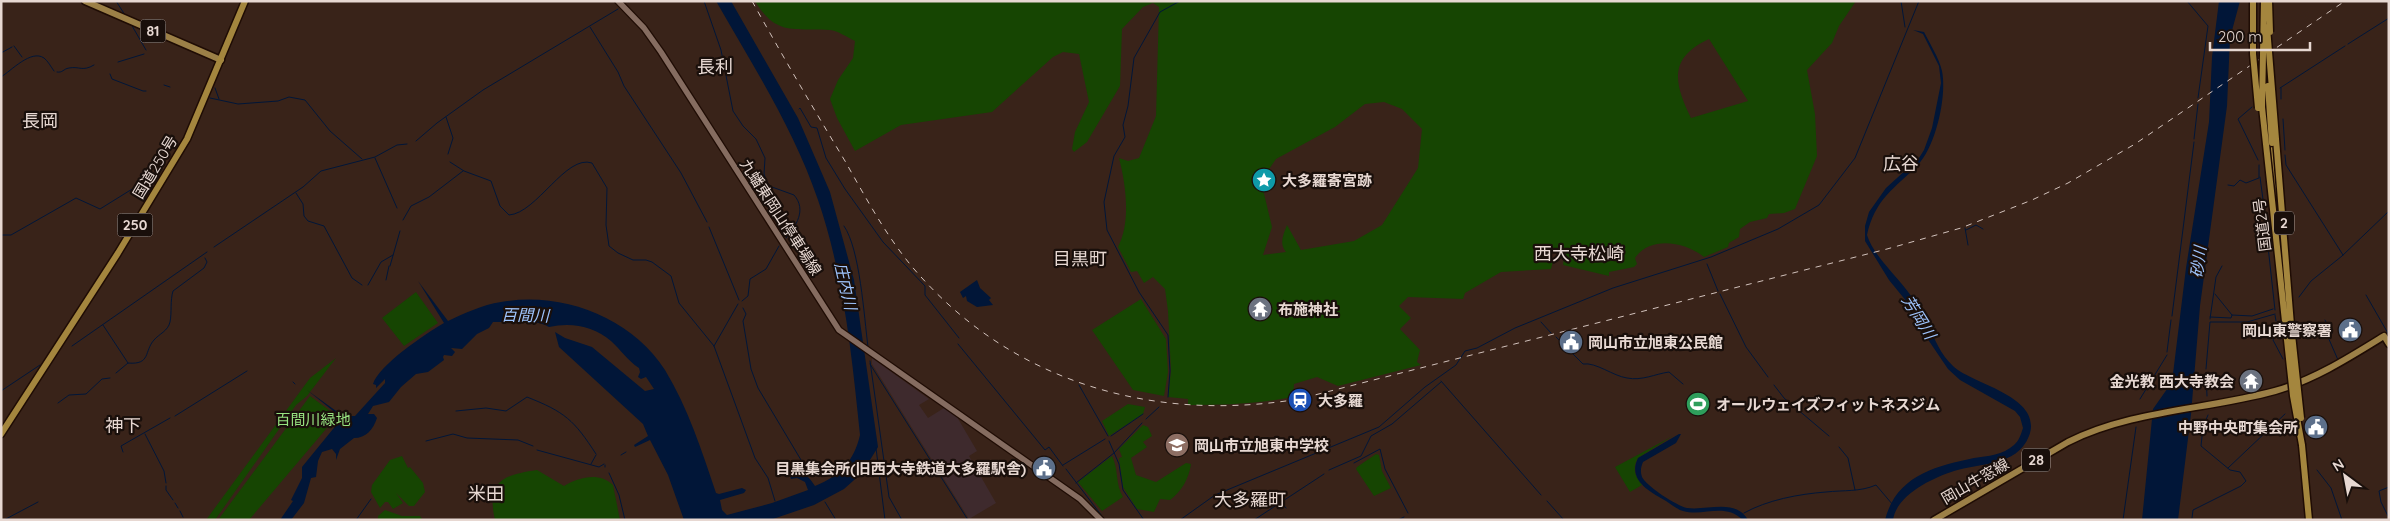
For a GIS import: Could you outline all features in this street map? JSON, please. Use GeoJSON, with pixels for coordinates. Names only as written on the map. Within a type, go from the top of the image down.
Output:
{"type":"FeatureCollection","features":[{"type":"Feature","properties":{"kind":"highway","name":"国道250号"},"geometry":{"type":"LineString","coordinates":[[1,434],[162,180],[194,123],[245,1]]}},
{"type":"Feature","properties":{"kind":"highway"},"geometry":{"type":"LineString","coordinates":[[2253,1],[2254,76],[2267,159]]}},
{"type":"Feature","properties":{"kind":"highway"},"geometry":{"type":"LineString","coordinates":[[2266,1],[2276,106],[2276,128]]}},
{"type":"Feature","properties":{"kind":"highway","name":"国道2号"},"geometry":{"type":"LineString","coordinates":[[2266,1],[2262,54],[2262,107],[2293,396],[2302,445]]}},
{"type":"Feature","properties":{"kind":"highway","name":"国道2号"},"geometry":{"type":"LineString","coordinates":[[2266,1],[2267,32],[2309,520]]}},
{"type":"Feature","properties":{"kind":"highway"},"geometry":{"type":"LineString","coordinates":[[2267,32],[2266,66],[2278,238],[2276,270]]}},
{"type":"Feature","properties":{"kind":"highway"},"geometry":{"type":"LineString","coordinates":[[2262,54],[2281,237],[2290,273]]}},
{"type":"Feature","properties":{"kind":"main road","name":"81"},"geometry":{"type":"LineString","coordinates":[[85,1],[221,60]]}},
{"type":"Feature","properties":{"kind":"main road","name":"九蟠東岡山停車場線"},"geometry":{"type":"LineString","coordinates":[[618,1],[644,28],[660,50],[834,322],[846,336],[1080,499],[1101,520]]}},
{"type":"Feature","properties":{"kind":"main road","name":"岡山牛窓線"},"geometry":{"type":"LineString","coordinates":[[1934,520],[2074,439],[2110,425],[2288,387],[2339,363],[2384,336],[2389,344]]}},
{"type":"Feature","properties":{"kind":"shaded area"},"geometry":{"type":"Polygon","coordinates":[[[872,358],[929,399],[919,405],[928,418],[944,408],[957,417],[977,451],[969,456],[996,503],[969,519],[872,364],[872,358]]]}},
{"type":"Feature","properties":{"kind":"green space"},"geometry":{"type":"Polygon","coordinates":[[[755,1],[1856,1],[1839,26],[1832,43],[1807,70],[1815,114],[1817,156],[1795,209],[1784,213],[1769,214],[1767,218],[1750,222],[1740,229],[1739,237],[1729,243],[1728,247],[1704,257],[1678,245],[1659,244],[1650,246],[1642,251],[1635,258],[1637,264],[1634,267],[1609,272],[1609,276],[1563,265],[1564,258],[1556,250],[1551,250],[1548,254],[1553,261],[1551,269],[1501,272],[1465,293],[1463,299],[1408,297],[1399,306],[1411,318],[1400,329],[1420,350],[1417,362],[1421,365],[1338,386],[1317,377],[1294,384],[1293,397],[1254,403],[1201,405],[1188,405],[1188,399],[1168,397],[1171,371],[1165,289],[1153,277],[1144,283],[1137,271],[1131,272],[1118,247],[1125,226],[1126,215],[1124,180],[1119,158],[1128,161],[1139,158],[1156,116],[1159,7],[1153,3],[1143,7],[1122,29],[1120,86],[1087,142],[1074,152],[1072,149],[1075,132],[1089,102],[1079,54],[1063,52],[1053,57],[992,112],[901,125],[855,151],[837,118],[830,99],[838,80],[853,58],[855,41],[830,30],[797,29],[779,26],[763,13],[755,1]],[[1709,39],[1686,54],[1678,72],[1681,94],[1691,118],[1748,101],[1709,39]],[[1384,102],[1365,104],[1335,127],[1276,159],[1261,181],[1272,227],[1263,255],[1286,252],[1282,243],[1287,225],[1301,250],[1354,241],[1382,225],[1418,168],[1422,129],[1402,109],[1384,102]]]}},
{"type":"Feature","properties":{"kind":"green space"},"geometry":{"type":"Polygon","coordinates":[[[416,292],[438,323],[404,346],[382,318],[416,292]]]}},
{"type":"Feature","properties":{"kind":"green space"},"geometry":{"type":"Polygon","coordinates":[[[1141,299],[1166,339],[1168,372],[1164,396],[1133,390],[1092,330],[1141,299]]]}},
{"type":"Feature","properties":{"kind":"green space"},"geometry":{"type":"Polygon","coordinates":[[[336,358],[307,396],[296,405],[215,520],[206,520],[310,378],[336,358]]]}},
{"type":"Feature","properties":{"kind":"green space","name":"百間川緑地"},"geometry":{"type":"Polygon","coordinates":[[[310,396],[337,416],[249,520],[218,520],[310,396]]]}},
{"type":"Feature","properties":{"kind":"green space"},"geometry":{"type":"Polygon","coordinates":[[[1128,404],[1145,407],[1143,414],[1109,436],[1102,421],[1128,404]]]}},
{"type":"Feature","properties":{"kind":"green space"},"geometry":{"type":"Polygon","coordinates":[[[1143,425],[1148,427],[1152,436],[1143,442],[1147,447],[1131,458],[1136,475],[1156,482],[1186,463],[1191,464],[1186,480],[1178,493],[1170,500],[1160,499],[1154,512],[1137,509],[1123,487],[1119,458],[1122,457],[1119,449],[1143,425]]]}},
{"type":"Feature","properties":{"kind":"green space"},"geometry":{"type":"Polygon","coordinates":[[[1673,436],[1638,458],[1635,472],[1642,485],[1630,492],[1615,467],[1673,436]]]}},
{"type":"Feature","properties":{"kind":"green space"},"geometry":{"type":"Polygon","coordinates":[[[1376,454],[1379,455],[1382,471],[1391,488],[1374,496],[1356,469],[1376,454]]]}},
{"type":"Feature","properties":{"kind":"green space"},"geometry":{"type":"Polygon","coordinates":[[[402,456],[408,468],[410,467],[423,483],[425,492],[414,506],[409,506],[396,493],[403,503],[393,509],[388,502],[385,502],[380,508],[371,492],[372,485],[390,460],[402,456]]]}},
{"type":"Feature","properties":{"kind":"green space"},"geometry":{"type":"Polygon","coordinates":[[[1112,456],[1123,497],[1102,511],[1078,482],[1112,456]]]}},
{"type":"Feature","properties":{"kind":"green space"},"geometry":{"type":"Polygon","coordinates":[[[537,470],[564,486],[576,480],[589,477],[602,478],[608,481],[613,485],[620,520],[495,520],[493,496],[495,488],[500,482],[515,474],[537,470]]]}},
{"type":"Feature","properties":{"kind":"green space"},"geometry":{"type":"Polygon","coordinates":[[[385,510],[402,516],[420,516],[423,520],[378,520],[378,516],[385,510]]]}},
{"type":"Feature","properties":{"kind":"water"},"geometry":{"type":"Polygon","coordinates":[[[716,1],[731,1],[798,118],[830,192],[854,280],[878,447],[862,473],[844,489],[814,505],[770,520],[684,520],[668,475],[650,440],[635,447],[634,445],[648,436],[643,424],[559,347],[555,332],[565,338],[592,347],[645,391],[654,389],[646,377],[641,379],[638,377],[639,368],[611,341],[597,332],[582,326],[549,327],[529,321],[493,322],[489,328],[477,334],[462,349],[451,348],[455,352],[452,356],[444,355],[444,360],[428,372],[416,374],[401,387],[389,402],[373,406],[368,414],[374,414],[377,418],[371,430],[362,437],[354,438],[340,449],[336,460],[336,454],[332,449],[322,452],[318,461],[316,477],[311,478],[304,503],[291,520],[280,520],[293,501],[291,500],[302,478],[302,467],[342,418],[307,390],[343,416],[347,413],[349,416],[355,416],[385,383],[385,379],[376,388],[376,385],[373,384],[384,368],[415,342],[444,323],[418,281],[448,321],[494,303],[524,300],[548,301],[571,305],[593,312],[614,322],[634,335],[651,351],[665,370],[681,399],[716,493],[719,494],[742,488],[746,490],[744,493],[720,500],[722,510],[727,515],[772,503],[808,490],[805,482],[797,478],[791,479],[789,473],[798,472],[805,474],[815,486],[845,467],[854,453],[860,435],[846,317],[827,229],[808,174],[785,123],[716,1]]]}},
{"type":"Feature","properties":{"kind":"water","name":"砂川"},"geometry":{"type":"Polygon","coordinates":[[[2219,1],[2240,1],[2230,38],[2227,106],[2200,306],[2191,414],[2178,520],[2142,520],[2153,409],[2172,382],[2186,268],[2209,122],[2212,57],[2219,1]]]}},
{"type":"Feature","properties":{"kind":"water","name":"芳岡川"},"geometry":{"type":"Polygon","coordinates":[[[1913,30],[1924,32],[1941,66],[1943,94],[1939,120],[1930,146],[1924,156],[1918,165],[1880,203],[1867,235],[1882,261],[1910,294],[1948,361],[1962,373],[2016,401],[2026,411],[2031,422],[2029,436],[2016,453],[2006,459],[1964,468],[1936,478],[1917,488],[1901,502],[1893,520],[1885,520],[1890,505],[1908,483],[1945,465],[2005,451],[2017,442],[2023,428],[2020,417],[2015,411],[1960,380],[1948,369],[1929,341],[1916,313],[1889,280],[1865,241],[1865,226],[1869,212],[1886,188],[1919,158],[1932,128],[1941,83],[1939,66],[1923,34],[1913,30]]]}},
{"type":"Feature","properties":{"kind":"water"},"geometry":{"type":"Polygon","coordinates":[[[977,280],[980,288],[991,298],[989,300],[993,305],[977,307],[967,301],[966,296],[963,298],[960,292],[977,280]]]}},
{"type":"Feature","properties":{"kind":"water"},"geometry":{"type":"Polygon","coordinates":[[[1681,434],[1676,443],[1643,462],[1641,473],[1645,481],[1676,504],[1687,508],[1729,507],[1743,513],[1748,520],[1743,520],[1729,512],[1691,512],[1681,510],[1653,494],[1642,484],[1635,473],[1638,458],[1681,434]]]}},
{"type":"Feature","properties":{"kind":"waterway"},"geometry":{"type":"LineString","coordinates":[[116,1],[125,15]]}},
{"type":"Feature","properties":{"kind":"waterway"},"geometry":{"type":"LineString","coordinates":[[704,1],[721,50],[733,111],[743,126],[756,139],[765,158],[764,174],[768,184],[794,195],[800,206],[799,218],[786,238]]}},
{"type":"Feature","properties":{"kind":"waterway"},"geometry":{"type":"LineString","coordinates":[[1168,397],[1170,371],[1168,335],[1139,292],[1107,230],[1104,202],[1114,156],[1125,137],[1123,125],[1128,106],[1134,58],[1160,12],[1180,1]]}},
{"type":"Feature","properties":{"kind":"waterway"},"geometry":{"type":"LineString","coordinates":[[1901,1],[1905,27]]}},
{"type":"Feature","properties":{"kind":"waterway"},"geometry":{"type":"LineString","coordinates":[[1180,520],[1215,495],[1379,427],[1425,387],[1456,365],[1465,351],[1477,348],[1515,328],[1613,288],[1711,257],[1778,229],[1819,205],[1855,158],[1919,1]]}},
{"type":"Feature","properties":{"kind":"waterway"},"geometry":{"type":"LineString","coordinates":[[2187,1],[2208,26],[2198,98]]}},
{"type":"Feature","properties":{"kind":"waterway"},"geometry":{"type":"LineString","coordinates":[[416,141],[437,123],[483,90],[618,9]]}},
{"type":"Feature","properties":{"kind":"waterway"},"geometry":{"type":"LineString","coordinates":[[2348,44],[2389,18]]}},
{"type":"Feature","properties":{"kind":"waterway"},"geometry":{"type":"LineString","coordinates":[[131,24],[146,50]]}},
{"type":"Feature","properties":{"kind":"waterway"},"geometry":{"type":"LineString","coordinates":[[590,27],[618,72],[624,86],[681,173],[707,222]]}},
{"type":"Feature","properties":{"kind":"waterway"},"geometry":{"type":"LineString","coordinates":[[14,46],[22,57]]}},
{"type":"Feature","properties":{"kind":"waterway"},"geometry":{"type":"LineString","coordinates":[[2280,88],[2345,46]]}},
{"type":"Feature","properties":{"kind":"waterway"},"geometry":{"type":"LineString","coordinates":[[1,53],[12,47]]}},
{"type":"Feature","properties":{"kind":"waterway"},"geometry":{"type":"LineString","coordinates":[[118,62],[144,54]]}},
{"type":"Feature","properties":{"kind":"waterway"},"geometry":{"type":"LineString","coordinates":[[1,77],[27,58],[33,56],[44,58],[54,71]]}},
{"type":"Feature","properties":{"kind":"waterway"},"geometry":{"type":"LineString","coordinates":[[57,72],[69,68],[87,68],[94,65]]}},
{"type":"Feature","properties":{"kind":"waterway"},"geometry":{"type":"LineString","coordinates":[[110,74],[112,79],[146,91]]}},
{"type":"Feature","properties":{"kind":"waterway"},"geometry":{"type":"LineString","coordinates":[[164,85],[170,87]]}},
{"type":"Feature","properties":{"kind":"waterway"},"geometry":{"type":"LineString","coordinates":[[215,88],[219,99]]}},
{"type":"Feature","properties":{"kind":"waterway"},"geometry":{"type":"LineString","coordinates":[[2281,88],[2281,99]]}},
{"type":"Feature","properties":{"kind":"waterway"},"geometry":{"type":"LineString","coordinates":[[210,98],[238,104],[278,101],[289,97],[305,100],[330,131],[362,159]]}},
{"type":"Feature","properties":{"kind":"waterway"},"geometry":{"type":"LineString","coordinates":[[2194,139],[2198,104]]}},
{"type":"Feature","properties":{"kind":"waterway"},"geometry":{"type":"LineString","coordinates":[[2252,107],[2238,119],[2258,160]]}},
{"type":"Feature","properties":{"kind":"waterway"},"geometry":{"type":"LineString","coordinates":[[799,109],[811,127],[817,128],[826,158],[845,189],[883,242],[925,286],[925,295],[959,338]]}},
{"type":"Feature","properties":{"kind":"waterway"},"geometry":{"type":"LineString","coordinates":[[446,117],[453,138],[448,154]]}},
{"type":"Feature","properties":{"kind":"waterway"},"geometry":{"type":"LineString","coordinates":[[2283,119],[2285,150]]}},
{"type":"Feature","properties":{"kind":"waterway"},"geometry":{"type":"LineString","coordinates":[[2172,316],[2194,142]]}},
{"type":"Feature","properties":{"kind":"waterway"},"geometry":{"type":"LineString","coordinates":[[214,247],[303,187],[321,171],[375,157],[397,145],[407,144]]}},
{"type":"Feature","properties":{"kind":"waterway"},"geometry":{"type":"LineString","coordinates":[[2285,155],[2286,165],[2343,255]]}},
{"type":"Feature","properties":{"kind":"waterway"},"geometry":{"type":"LineString","coordinates":[[375,158],[397,208]]}},
{"type":"Feature","properties":{"kind":"waterway"},"geometry":{"type":"LineString","coordinates":[[450,162],[464,171],[491,181],[500,206],[509,215],[520,212],[530,205],[572,167],[582,163],[592,163],[607,188],[606,225],[609,246],[618,253],[633,260],[652,262],[671,276],[679,303],[714,346],[755,458],[768,478],[775,501]]}},
{"type":"Feature","properties":{"kind":"waterway"},"geometry":{"type":"LineString","coordinates":[[2228,185],[2234,186],[2240,180],[2246,183],[2259,178],[2259,165]]}},
{"type":"Feature","properties":{"kind":"waterway"},"geometry":{"type":"LineString","coordinates":[[403,220],[411,206],[429,197],[463,171]]}},
{"type":"Feature","properties":{"kind":"waterway"},"geometry":{"type":"LineString","coordinates":[[1,235],[11,235],[76,198],[100,209],[158,173]]}},
{"type":"Feature","properties":{"kind":"waterway"},"geometry":{"type":"LineString","coordinates":[[2260,177],[2266,222]]}},
{"type":"Feature","properties":{"kind":"waterway"},"geometry":{"type":"LineString","coordinates":[[296,193],[303,204],[304,216],[308,221],[324,226],[352,278],[362,285]]}},
{"type":"Feature","properties":{"kind":"waterway"},"geometry":{"type":"LineString","coordinates":[[2299,297],[2311,281],[2342,256],[2389,211]]}},
{"type":"Feature","properties":{"kind":"waterway"},"geometry":{"type":"LineString","coordinates":[[1966,230],[1976,225],[1983,229]]}},
{"type":"Feature","properties":{"kind":"waterway","name":"庄内川"},"geometry":{"type":"LineString","coordinates":[[844,226],[854,250],[858,266],[868,347]]}},
{"type":"Feature","properties":{"kind":"waterway"},"geometry":{"type":"LineString","coordinates":[[709,227],[739,300]]}},
{"type":"Feature","properties":{"kind":"waterway"},"geometry":{"type":"LineString","coordinates":[[1965,228],[1968,245]]}},
{"type":"Feature","properties":{"kind":"waterway"},"geometry":{"type":"LineString","coordinates":[[2266,228],[2275,310]]}},
{"type":"Feature","properties":{"kind":"waterway"},"geometry":{"type":"LineString","coordinates":[[390,266],[400,231]]}},
{"type":"Feature","properties":{"kind":"waterway"},"geometry":{"type":"LineString","coordinates":[[742,301],[748,296],[750,279],[766,269],[779,246]]}},
{"type":"Feature","properties":{"kind":"waterway"},"geometry":{"type":"LineString","coordinates":[[72,346],[207,252]]}},
{"type":"Feature","properties":{"kind":"waterway"},"geometry":{"type":"LineString","coordinates":[[368,285],[381,262],[393,255]]}},
{"type":"Feature","properties":{"kind":"waterway"},"geometry":{"type":"LineString","coordinates":[[116,373],[128,363],[144,360],[151,344],[169,325],[173,291],[204,268],[207,262],[205,258]]}},
{"type":"Feature","properties":{"kind":"waterway"},"geometry":{"type":"LineString","coordinates":[[1707,264],[1718,291]]}},
{"type":"Feature","properties":{"kind":"waterway"},"geometry":{"type":"LineString","coordinates":[[386,280],[389,266]]}},
{"type":"Feature","properties":{"kind":"waterway"},"geometry":{"type":"LineString","coordinates":[[2210,319],[2216,277],[2222,266]]}},
{"type":"Feature","properties":{"kind":"waterway"},"geometry":{"type":"LineString","coordinates":[[1720,294],[1746,347],[1768,377]]}},
{"type":"Feature","properties":{"kind":"waterway"},"geometry":{"type":"LineString","coordinates":[[2215,294],[2232,315]]}},
{"type":"Feature","properties":{"kind":"waterway"},"geometry":{"type":"LineString","coordinates":[[2366,295],[2389,335]]}},
{"type":"Feature","properties":{"kind":"waterway"},"geometry":{"type":"LineString","coordinates":[[714,346],[738,304]]}},
{"type":"Feature","properties":{"kind":"waterway"},"geometry":{"type":"LineString","coordinates":[[743,308],[746,314],[743,321],[751,369],[758,388],[810,475]]}},
{"type":"Feature","properties":{"kind":"waterway"},"geometry":{"type":"LineString","coordinates":[[2210,317],[2252,316],[2273,309]]}},
{"type":"Feature","properties":{"kind":"waterway"},"geometry":{"type":"LineString","coordinates":[[2206,369],[2210,322],[2247,322],[2275,314]]}},
{"type":"Feature","properties":{"kind":"waterway"},"geometry":{"type":"LineString","coordinates":[[2275,315],[2276,321]]}},
{"type":"Feature","properties":{"kind":"waterway"},"geometry":{"type":"LineString","coordinates":[[2167,352],[2171,320]]}},
{"type":"Feature","properties":{"kind":"waterway"},"geometry":{"type":"LineString","coordinates":[[2325,320],[2332,334],[2328,337],[2338,360]]}},
{"type":"Feature","properties":{"kind":"waterway"},"geometry":{"type":"LineString","coordinates":[[1541,322],[1551,333]]}},
{"type":"Feature","properties":{"kind":"waterway"},"geometry":{"type":"LineString","coordinates":[[103,325],[128,363]]}},
{"type":"Feature","properties":{"kind":"waterway"},"geometry":{"type":"LineString","coordinates":[[2276,329],[2273,340],[2283,359]]}},
{"type":"Feature","properties":{"kind":"waterway"},"geometry":{"type":"LineString","coordinates":[[1556,337],[1583,364],[1593,365],[1622,377],[1633,379],[1669,372],[1683,384]]}},
{"type":"Feature","properties":{"kind":"waterway"},"geometry":{"type":"LineString","coordinates":[[958,344],[1045,450],[1049,447],[1063,466]]}},
{"type":"Feature","properties":{"kind":"waterway"},"geometry":{"type":"LineString","coordinates":[[2140,399],[2167,355]]}},
{"type":"Feature","properties":{"kind":"waterway"},"geometry":{"type":"LineString","coordinates":[[870,361],[889,497],[902,520]]}},
{"type":"Feature","properties":{"kind":"waterway"},"geometry":{"type":"LineString","coordinates":[[870,364],[968,520]]}},
{"type":"Feature","properties":{"kind":"waterway"},"geometry":{"type":"LineString","coordinates":[[1,391],[40,365]]}},
{"type":"Feature","properties":{"kind":"waterway"},"geometry":{"type":"LineString","coordinates":[[175,416],[247,371]]}},
{"type":"Feature","properties":{"kind":"waterway"},"geometry":{"type":"LineString","coordinates":[[2206,373],[2207,396]]}},
{"type":"Feature","properties":{"kind":"waterway"},"geometry":{"type":"LineString","coordinates":[[58,403],[69,395],[86,394],[102,379],[110,378]]}},
{"type":"Feature","properties":{"kind":"waterway"},"geometry":{"type":"LineString","coordinates":[[1441,381],[1541,495]]}},
{"type":"Feature","properties":{"kind":"waterway"},"geometry":{"type":"LineString","coordinates":[[1329,470],[1361,456],[1371,436],[1392,424],[1441,382]]}},
{"type":"Feature","properties":{"kind":"waterway"},"geometry":{"type":"LineString","coordinates":[[1079,385],[1108,436]]}},
{"type":"Feature","properties":{"kind":"waterway"},"geometry":{"type":"LineString","coordinates":[[1774,385],[1784,398],[1829,436]]}},
{"type":"Feature","properties":{"kind":"waterway"},"geometry":{"type":"LineString","coordinates":[[456,411],[486,408],[506,411],[527,397],[551,407],[568,418],[596,454]]}},
{"type":"Feature","properties":{"kind":"waterway"},"geometry":{"type":"LineString","coordinates":[[1146,419],[1159,407]]}},
{"type":"Feature","properties":{"kind":"waterway"},"geometry":{"type":"LineString","coordinates":[[1111,436],[1143,414]]}},
{"type":"Feature","properties":{"kind":"waterway"},"geometry":{"type":"LineString","coordinates":[[2228,468],[2285,414]]}},
{"type":"Feature","properties":{"kind":"waterway"},"geometry":{"type":"LineString","coordinates":[[2192,518],[2193,510],[2241,486],[2246,481],[2240,472],[2230,470],[2201,446],[2203,427],[2208,415]]}},
{"type":"Feature","properties":{"kind":"waterway"},"geometry":{"type":"LineString","coordinates":[[123,452],[121,446],[170,418]]}},
{"type":"Feature","properties":{"kind":"waterway"},"geometry":{"type":"LineString","coordinates":[[1076,483],[1114,453],[1142,423]]}},
{"type":"Feature","properties":{"kind":"waterway"},"geometry":{"type":"LineString","coordinates":[[2123,520],[2136,427]]}},
{"type":"Feature","properties":{"kind":"waterway"},"geometry":{"type":"LineString","coordinates":[[145,434],[164,471],[166,483]]}},
{"type":"Feature","properties":{"kind":"waterway"},"geometry":{"type":"LineString","coordinates":[[426,441],[453,434],[467,438],[518,440],[533,446]]}},
{"type":"Feature","properties":{"kind":"waterway"},"geometry":{"type":"LineString","coordinates":[[1063,465],[1105,439]]}},
{"type":"Feature","properties":{"kind":"waterway"},"geometry":{"type":"LineString","coordinates":[[1109,441],[1119,464],[1123,490],[1144,520]]}},
{"type":"Feature","properties":{"kind":"waterway"},"geometry":{"type":"LineString","coordinates":[[1839,447],[1848,458],[1855,490]]}},
{"type":"Feature","properties":{"kind":"waterway"},"geometry":{"type":"LineString","coordinates":[[876,448],[885,520]]}},
{"type":"Feature","properties":{"kind":"waterway"},"geometry":{"type":"LineString","coordinates":[[1354,463],[1380,449],[1385,469],[1408,513]]}},
{"type":"Feature","properties":{"kind":"waterway"},"geometry":{"type":"LineString","coordinates":[[537,450],[599,467],[604,464]]}},
{"type":"Feature","properties":{"kind":"waterway"},"geometry":{"type":"LineString","coordinates":[[621,455],[626,452]]}},
{"type":"Feature","properties":{"kind":"waterway"},"geometry":{"type":"LineString","coordinates":[[591,464],[596,455]]}},
{"type":"Feature","properties":{"kind":"waterway"},"geometry":{"type":"LineString","coordinates":[[1066,469],[1105,520]]}},
{"type":"Feature","properties":{"kind":"waterway"},"geometry":{"type":"LineString","coordinates":[[2317,470],[2331,488],[2342,520]]}},
{"type":"Feature","properties":{"kind":"waterway"},"geometry":{"type":"LineString","coordinates":[[609,473],[619,495],[625,520]]}},
{"type":"Feature","properties":{"kind":"waterway"},"geometry":{"type":"LineString","coordinates":[[1254,520],[1324,474]]}},
{"type":"Feature","properties":{"kind":"waterway"},"geometry":{"type":"LineString","coordinates":[[1744,513],[1783,498],[1858,490],[1876,485],[1893,505]]}},
{"type":"Feature","properties":{"kind":"waterway"},"geometry":{"type":"LineString","coordinates":[[166,486],[166,490],[173,500]]}},
{"type":"Feature","properties":{"kind":"waterway"},"geometry":{"type":"LineString","coordinates":[[2389,487],[2379,491],[2381,502],[2389,518]]}},
{"type":"Feature","properties":{"kind":"waterway"},"geometry":{"type":"LineString","coordinates":[[356,520],[371,499]]}},
{"type":"Feature","properties":{"kind":"waterway"},"geometry":{"type":"LineString","coordinates":[[1547,501],[1564,520]]}},
{"type":"Feature","properties":{"kind":"waterway"},"geometry":{"type":"LineString","coordinates":[[4,520],[38,502]]}},
{"type":"Feature","properties":{"kind":"waterway"},"geometry":{"type":"LineString","coordinates":[[825,502],[836,520]]}},
{"type":"Feature","properties":{"kind":"waterway"},"geometry":{"type":"LineString","coordinates":[[175,503],[178,508]]}},
{"type":"Feature","properties":{"kind":"waterway"},"geometry":{"type":"LineString","coordinates":[[1282,503],[1286,508]]}},
{"type":"Feature","properties":{"kind":"waterway"},"geometry":{"type":"LineString","coordinates":[[180,511],[183,517]]}},
{"type":"Feature","properties":{"kind":"waterway"},"geometry":{"type":"LineString","coordinates":[[1398,520],[1404,517]]}},
{"type":"Feature","properties":{"kind":"railway"},"geometry":{"type":"LineString","coordinates":[[752,1],[885,230],[914,269],[953,308],[995,341],[1041,367],[1089,386],[1139,398],[1191,405],[1245,405],[1299,399],[1887,249],[1961,228],[2032,200],[2068,183],[2135,144],[2345,1]]}},
{"type":"Feature","properties":{"kind":"place","name":"大多羅寄宮跡"},"geometry":{"type":"Point","coordinates":[1264,180]}},
{"type":"Feature","properties":{"kind":"place","name":"布施神社"},"geometry":{"type":"Point","coordinates":[1260,309]}},
{"type":"Feature","properties":{"kind":"place","name":"岡山東警察署"},"geometry":{"type":"Point","coordinates":[2350,330]}},
{"type":"Feature","properties":{"kind":"place","name":"岡山市立旭東公民館"},"geometry":{"type":"Point","coordinates":[1571,342]}},
{"type":"Feature","properties":{"kind":"place","name":"金光教 西大寺教会"},"geometry":{"type":"Point","coordinates":[2251,381]}},
{"type":"Feature","properties":{"kind":"place","name":"大多羅"},"geometry":{"type":"Point","coordinates":[1300,400]}},
{"type":"Feature","properties":{"kind":"place","name":"オールウェイズフィットネスジム"},"geometry":{"type":"Point","coordinates":[1698,404]}},
{"type":"Feature","properties":{"kind":"place","name":"中野中央町集会所"},"geometry":{"type":"Point","coordinates":[2316,427]}},
{"type":"Feature","properties":{"kind":"place","name":"岡山市立旭東中学校"},"geometry":{"type":"Point","coordinates":[1177,445]}},
{"type":"Feature","properties":{"kind":"place","name":"目黒集会所(旧西大寺鉄道大多羅駅舎)"},"geometry":{"type":"Point","coordinates":[1044,468]}},
{"type":"Feature","properties":{"kind":"district","name":"長利"},"geometry":{"type":"Point","coordinates":[715,66]}},
{"type":"Feature","properties":{"kind":"district","name":"長岡"},"geometry":{"type":"Point","coordinates":[40,120]}},
{"type":"Feature","properties":{"kind":"district","name":"広谷"},"geometry":{"type":"Point","coordinates":[1901,163]}},
{"type":"Feature","properties":{"kind":"district","name":"西大寺松崎"},"geometry":{"type":"Point","coordinates":[1579,253]}},
{"type":"Feature","properties":{"kind":"district","name":"目黒町"},"geometry":{"type":"Point","coordinates":[1080,258]}},
{"type":"Feature","properties":{"kind":"district","name":"神下"},"geometry":{"type":"Point","coordinates":[123,425]}},
{"type":"Feature","properties":{"kind":"district","name":"米田"},"geometry":{"type":"Point","coordinates":[486,493]}},
{"type":"Feature","properties":{"kind":"district","name":"大多羅町"},"geometry":{"type":"Point","coordinates":[1250,499]}},
{"type":"Feature","properties":{"kind":"water label","name":"百間川"},"geometry":{"type":"Point","coordinates":[525,315]}}]}
